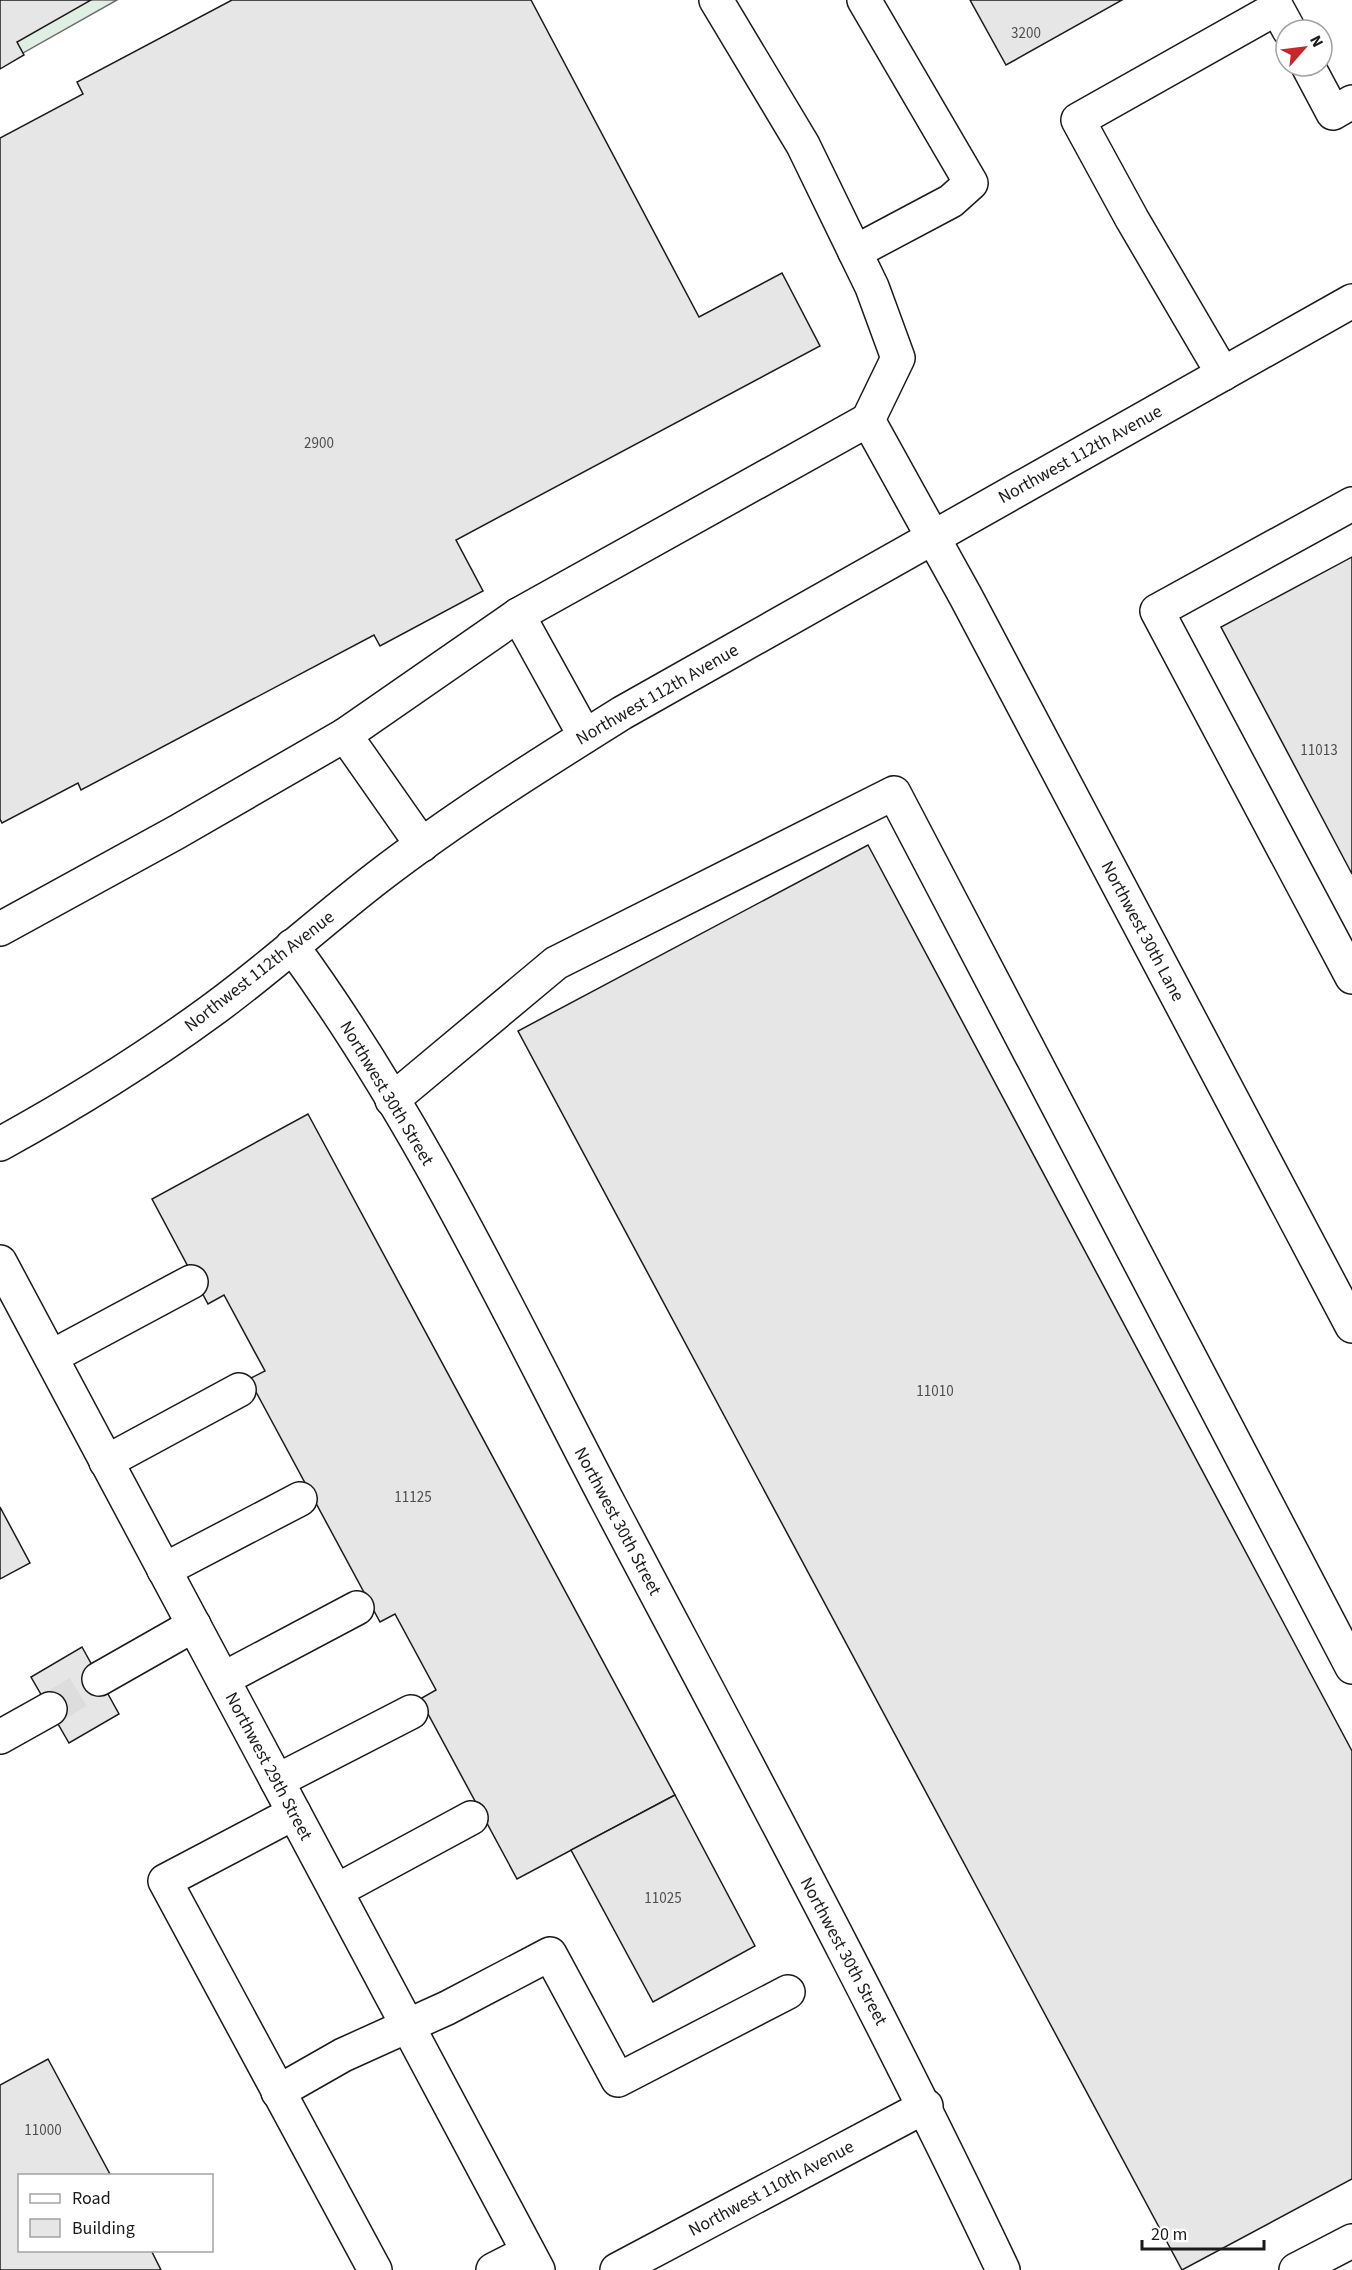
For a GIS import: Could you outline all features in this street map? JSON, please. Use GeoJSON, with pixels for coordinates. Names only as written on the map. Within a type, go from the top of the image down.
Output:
{"type":"FeatureCollection","features":[{"type":"Feature","properties":{"kind":"street"},"geometry":{"type":"LineString","coordinates":[[0,929],[177,832],[345,735],[518,615],[868,420],[898,358],[872,287],[803,145],[716,0]]}},
{"type":"Feature","properties":{"kind":"street"},"geometry":{"type":"LineString","coordinates":[[855,252],[951,201],[971,183],[864,0]]}},
{"type":"Feature","properties":{"kind":"street"},"geometry":{"type":"LineString","coordinates":[[1223,374],[1132,219],[1078,120],[1277,8],[1282,18]]}},
{"type":"Feature","properties":{"kind":"street"},"geometry":{"type":"LineString","coordinates":[[1314,78],[1333,113],[1352,102]]}},
{"type":"Feature","properties":{"kind":"street","name":"Northwest 112th Avenue"},"geometry":{"type":"LineString","coordinates":[[0,1144],[145,1057],[212,1011],[422,845],[502,788],[585,736],[1352,301]]}},
{"type":"Feature","properties":{"kind":"street","name":"Northwest 30th Lane"},"geometry":{"type":"LineString","coordinates":[[868,420],[933,537],[1352,1326]]}},
{"type":"Feature","properties":{"kind":"street"},"geometry":{"type":"LineString","coordinates":[[1352,504],[1157,611],[1352,977]]}},
{"type":"Feature","properties":{"kind":"street"},"geometry":{"type":"LineString","coordinates":[[518,615],[585,736]]}},
{"type":"Feature","properties":{"kind":"street"},"geometry":{"type":"LineString","coordinates":[[345,735],[422,845]]}},
{"type":"Feature","properties":{"kind":"street"},"geometry":{"type":"LineString","coordinates":[[392,1101],[556,963],[894,793],[1352,1667]]}},
{"type":"Feature","properties":{"kind":"street","name":"Northwest 30th Street"},"geometry":{"type":"LineString","coordinates":[[292,946],[333,1002],[428,1161],[926,2106],[1003,2270]]}},
{"type":"Feature","properties":{"kind":"street","name":"Northwest 29th Street"},"geometry":{"type":"LineString","coordinates":[[0,1262],[533,2261]]}},
{"type":"Feature","properties":{"kind":"street"},"geometry":{"type":"LineString","coordinates":[[51,1357],[191,1282]]}},
{"type":"Feature","properties":{"kind":"street"},"geometry":{"type":"LineString","coordinates":[[106,1462],[239,1390]]}},
{"type":"Feature","properties":{"kind":"street"},"geometry":{"type":"LineString","coordinates":[[164,1570],[300,1499]]}},
{"type":"Feature","properties":{"kind":"street"},"geometry":{"type":"LineString","coordinates":[[223,1679],[357,1608]]}},
{"type":"Feature","properties":{"kind":"street"},"geometry":{"type":"LineString","coordinates":[[99,1679],[194,1625]]}},
{"type":"Feature","properties":{"kind":"street"},"geometry":{"type":"LineString","coordinates":[[0,1737],[50,1708]]}},
{"type":"Feature","properties":{"kind":"street"},"geometry":{"type":"LineString","coordinates":[[277,1781],[411,1712]]}},
{"type":"Feature","properties":{"kind":"street"},"geometry":{"type":"LineString","coordinates":[[294,1813],[165,1881],[375,2270]]}},
{"type":"Feature","properties":{"kind":"street"},"geometry":{"type":"LineString","coordinates":[[336,1891],[471,1818]]}},
{"type":"Feature","properties":{"kind":"street"},"geometry":{"type":"LineString","coordinates":[[278,2092],[343,2055],[550,1954],[618,2080],[788,1992]]}},
{"type":"Feature","properties":{"kind":"street","name":"Northwest 110th Avenue"},"geometry":{"type":"LineString","coordinates":[[617,2270],[926,2106]]}},
{"type":"Feature","properties":{"kind":"street"},"geometry":{"type":"LineString","coordinates":[[1296,2270],[1352,2241]]}},
{"type":"Feature","properties":{"kind":"street"},"geometry":{"type":"LineString","coordinates":[[493,2270],[533,2261]]}},
{"type":"Feature","properties":{"kind":"green space"},"geometry":{"type":"Polygon","coordinates":[[[0,0],[117,0],[0,66],[0,0]]]}},
{"type":"Feature","properties":{"kind":"building"},"geometry":{"type":"Polygon","coordinates":[[[0,0],[91,0],[17,42],[24,55],[0,69],[0,0]]]}},
{"type":"Feature","properties":{"kind":"building"},"geometry":{"type":"Polygon","coordinates":[[[232,0],[531,0],[699,317],[782,273],[820,346],[456,540],[483,591],[380,646],[374,635],[81,790],[78,783],[2,823],[0,819],[0,138],[83,94],[77,82],[232,0]]]}},
{"type":"Feature","properties":{"kind":"building"},"geometry":{"type":"Polygon","coordinates":[[[970,0],[1122,0],[1006,65],[970,0]]]}},
{"type":"Feature","properties":{"kind":"building"},"geometry":{"type":"Polygon","coordinates":[[[1352,557],[1352,874],[1221,627],[1352,557]]]}},
{"type":"Feature","properties":{"kind":"building"},"geometry":{"type":"Polygon","coordinates":[[[868,845],[1352,1751],[1352,2179],[1182,2270],[518,1031],[868,845]]]}},
{"type":"Feature","properties":{"kind":"building"},"geometry":{"type":"Polygon","coordinates":[[[308,1114],[675,1795],[517,1879],[420,1699],[436,1690],[395,1614],[380,1622],[249,1379],[265,1371],[224,1295],[208,1304],[152,1199],[308,1114]]]}},
{"type":"Feature","properties":{"kind":"building"},"geometry":{"type":"Polygon","coordinates":[[[0,1507],[30,1563],[0,1579],[0,1507]]]}},
{"type":"Feature","properties":{"kind":"building"},"geometry":{"type":"Polygon","coordinates":[[[82,1647],[119,1714],[69,1743],[31,1677],[82,1647]]]}},
{"type":"Feature","properties":{"kind":"building"},"geometry":{"type":"Polygon","coordinates":[[[675,1795],[755,1946],[653,2002],[571,1850],[675,1795]]]}},
{"type":"Feature","properties":{"kind":"building"},"geometry":{"type":"Polygon","coordinates":[[[48,2059],[110,2174],[18,2174],[18,2252],[152,2252],[161,2270],[0,2270],[0,2085],[48,2059]]]}},
{"type":"Feature","properties":{"kind":"tunnel"},"geometry":{"type":"LineString","coordinates":[[50,1709],[99,1679]]}}]}
